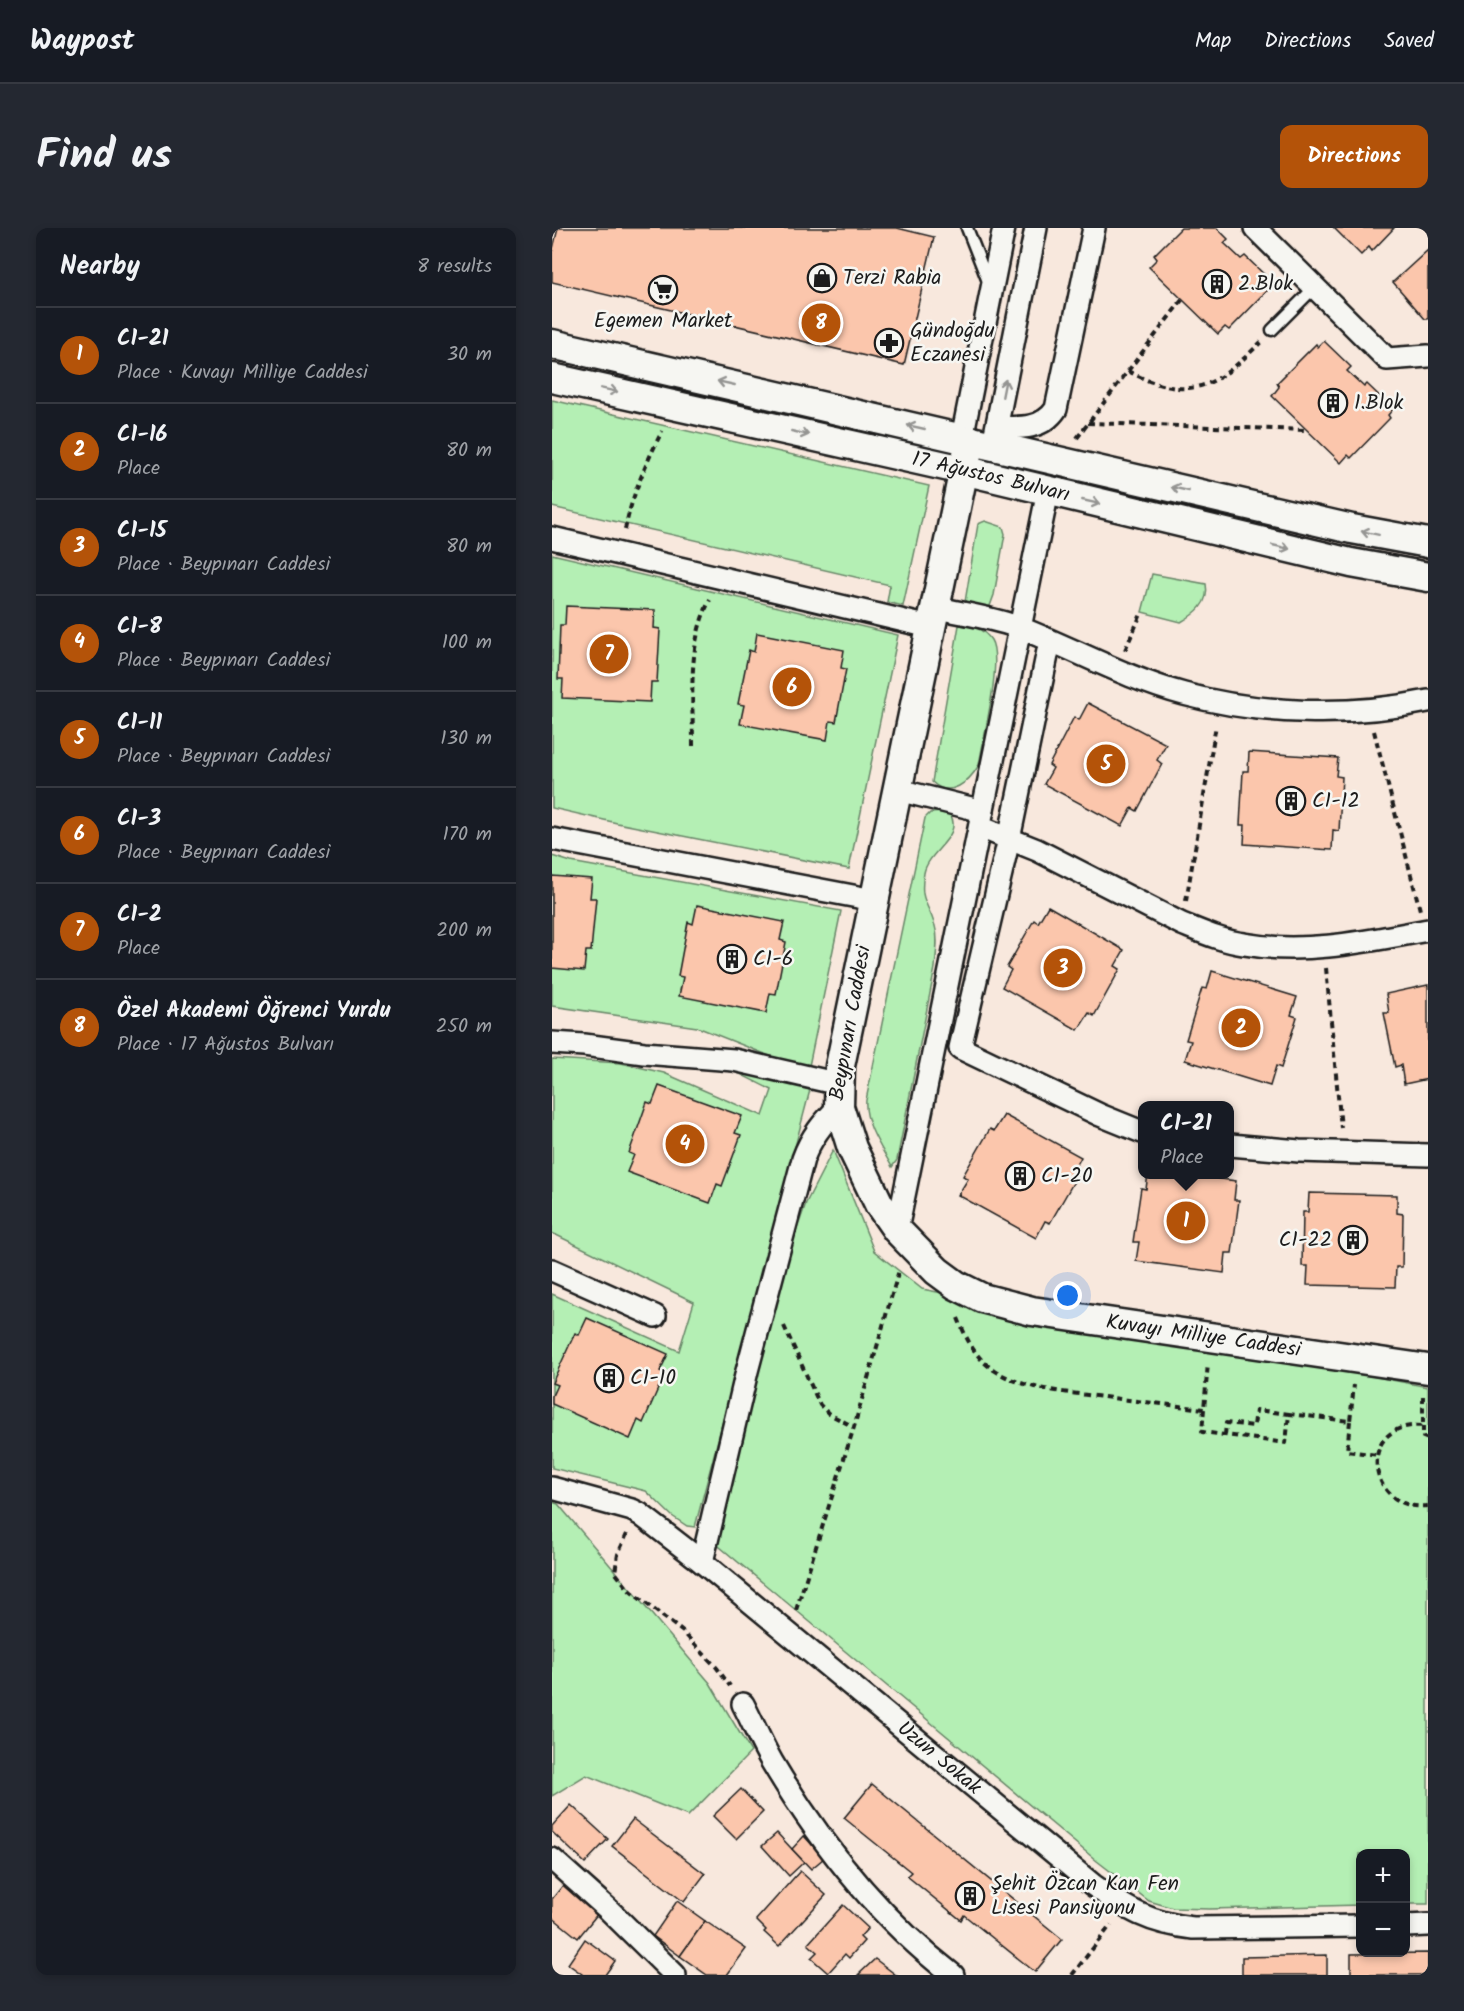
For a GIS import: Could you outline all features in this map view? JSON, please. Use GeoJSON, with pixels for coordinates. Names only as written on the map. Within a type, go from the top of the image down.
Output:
{"type":"FeatureCollection","features":[{"type":"Feature","properties":{"kind":"main road","name":"17 Ağustos Bulvarı"},"geometry":{"type":"LineString","coordinates":[[552,344],[980,438],[1363,531],[1428,543]]}},
{"type":"Feature","properties":{"kind":"main road","name":"17 Ağustos Bulvarı"},"geometry":{"type":"LineString","coordinates":[[552,378],[963,470],[1351,563],[1428,577]]}},
{"type":"Feature","properties":{"kind":"main road","name":"Beypınarı Caddesi"},"geometry":{"type":"LineString","coordinates":[[839,1095],[843,1046],[963,470],[980,438]]}},
{"type":"Feature","properties":{"kind":"main road","name":"Kuvayı Milliye Caddesi"},"geometry":{"type":"LineString","coordinates":[[839,1095],[852,1148],[879,1204],[902,1236],[937,1271],[956,1286],[982,1298],[1032,1311],[1426,1369]]}},
{"type":"Feature","properties":{"kind":"street"},"geometry":{"type":"LineString","coordinates":[[980,438],[992,292],[1004,228]]}},
{"type":"Feature","properties":{"kind":"street"},"geometry":{"type":"LineString","coordinates":[[980,438],[1036,228]]}},
{"type":"Feature","properties":{"kind":"street"},"geometry":{"type":"LineString","coordinates":[[980,438],[1028,428],[1046,420],[1056,409],[1094,228]]}},
{"type":"Feature","properties":{"kind":"street"},"geometry":{"type":"LineString","coordinates":[[1255,228],[1387,359],[1428,356]]}},
{"type":"Feature","properties":{"kind":"street"},"geometry":{"type":"LineString","coordinates":[[902,1236],[981,819],[1048,491]]}},
{"type":"Feature","properties":{"kind":"street"},"geometry":{"type":"LineString","coordinates":[[552,538],[723,579],[932,617],[1020,628],[1165,688],[1220,701],[1271,709],[1304,711],[1369,710],[1428,700]]}},
{"type":"Feature","properties":{"kind":"street"},"geometry":{"type":"LineString","coordinates":[[1050,641],[1009,839],[960,1048],[1100,1116],[1138,1130]]}},
{"type":"Feature","properties":{"kind":"street"},"geometry":{"type":"LineString","coordinates":[[898,790],[981,819],[1009,839],[1037,850],[1182,924],[1244,945],[1324,947],[1427,930]]}},
{"type":"Feature","properties":{"kind":"street"},"geometry":{"type":"LineString","coordinates":[[552,839],[874,900]]}},
{"type":"Feature","properties":{"kind":"street"},"geometry":{"type":"LineString","coordinates":[[552,1043],[734,1060],[839,1095]]}},
{"type":"Feature","properties":{"kind":"street","name":"Beypınarı Caddesi"},"geometry":{"type":"LineString","coordinates":[[702,1562],[765,1301],[803,1159],[815,1133],[839,1095]]}},
{"type":"Feature","properties":{"kind":"street"},"geometry":{"type":"LineString","coordinates":[[1234,1145],[1344,1153],[1428,1155]]}},
{"type":"Feature","properties":{"kind":"street"},"geometry":{"type":"LineString","coordinates":[[552,1270],[655,1316]]}},
{"type":"Feature","properties":{"kind":"street","name":"Uzun Sokak"},"geometry":{"type":"LineString","coordinates":[[552,1488],[624,1506],[640,1514],[702,1562],[1093,1886],[1124,1908],[1148,1919],[1193,1929],[1356,1926]]}},
{"type":"Feature","properties":{"kind":"street"},"geometry":{"type":"LineString","coordinates":[[743,1704],[771,1761],[839,1859],[888,1917],[930,1957],[953,1975]]}},
{"type":"Feature","properties":{"kind":"street"},"geometry":{"type":"LineString","coordinates":[[552,1859],[609,1910],[675,1975]]}},
{"type":"Feature","properties":{"kind":"street"},"geometry":{"type":"LineString","coordinates":[[1410,1926],[1428,1925]]}},
{"type":"Feature","properties":{"kind":"lane"},"geometry":{"type":"LineString","coordinates":[[967,228],[992,292]]}},
{"type":"Feature","properties":{"kind":"lane"},"geometry":{"type":"LineString","coordinates":[[1272,330],[1314,287]]}},
{"type":"Feature","properties":{"kind":"path"},"geometry":{"type":"LineString","coordinates":[[1076,440],[1182,300]]}},
{"type":"Feature","properties":{"kind":"path"},"geometry":{"type":"LineString","coordinates":[[1128,371],[1161,385],[1182,388],[1200,387],[1220,378],[1237,365],[1272,330]]}},
{"type":"Feature","properties":{"kind":"path"},"geometry":{"type":"LineString","coordinates":[[620,555],[640,475],[675,405]]}},
{"type":"Feature","properties":{"kind":"path"},"geometry":{"type":"LineString","coordinates":[[1088,423],[1307,430]]}},
{"type":"Feature","properties":{"kind":"path"},"geometry":{"type":"LineString","coordinates":[[693,746],[693,669],[697,641],[708,603],[723,579]]}},
{"type":"Feature","properties":{"kind":"path"},"geometry":{"type":"LineString","coordinates":[[1117,669],[1142,612]]}},
{"type":"Feature","properties":{"kind":"path"},"geometry":{"type":"LineString","coordinates":[[1182,924],[1220,701]]}},
{"type":"Feature","properties":{"kind":"path"},"geometry":{"type":"LineString","coordinates":[[1369,710],[1427,930]]}},
{"type":"Feature","properties":{"kind":"path"},"geometry":{"type":"LineString","coordinates":[[1324,947],[1344,1153]]}},
{"type":"Feature","properties":{"kind":"path"},"geometry":{"type":"LineString","coordinates":[[796,1612],[854,1427],[902,1236]]}},
{"type":"Feature","properties":{"kind":"path"},"geometry":{"type":"LineString","coordinates":[[765,1301],[785,1327],[820,1405],[829,1414],[854,1427]]}},
{"type":"Feature","properties":{"kind":"path"},"geometry":{"type":"LineString","coordinates":[[958,1318],[966,1339],[976,1354],[992,1369],[1026,1385],[1053,1391],[1204,1409]]}},
{"type":"Feature","properties":{"kind":"path"},"geometry":{"type":"LineString","coordinates":[[1211,1338],[1202,1432],[1286,1443],[1289,1414]]}},
{"type":"Feature","properties":{"kind":"path"},"geometry":{"type":"LineString","coordinates":[[1357,1359],[1347,1451],[1378,1455]]}},
{"type":"Feature","properties":{"kind":"path"},"geometry":{"type":"LineString","coordinates":[[1426,1369],[1423,1437],[1428,1439]]}},
{"type":"Feature","properties":{"kind":"path"},"geometry":{"type":"LineString","coordinates":[[1225,1435],[1226,1423],[1254,1426],[1256,1410],[1350,1421]]}},
{"type":"Feature","properties":{"kind":"path"},"geometry":{"type":"LineString","coordinates":[[1424,1426],[1413,1425],[1394,1431],[1380,1444],[1378,1470],[1382,1486],[1394,1498],[1408,1505],[1428,1506]]}},
{"type":"Feature","properties":{"kind":"path"},"geometry":{"type":"LineString","coordinates":[[640,1514],[618,1554],[615,1572],[630,1591],[683,1632],[717,1668],[743,1704]]}},
{"type":"Feature","properties":{"kind":"path"},"geometry":{"type":"LineString","coordinates":[[1072,1975],[1124,1908]]}},
{"type":"Feature","properties":{"kind":"green space"},"geometry":{"type":"Polygon","coordinates":[[[552,400],[929,486],[903,606],[887,602],[890,585],[552,507],[552,400]]]}},
{"type":"Feature","properties":{"kind":"green space"},"geometry":{"type":"Polygon","coordinates":[[[985,521],[1003,527],[1005,534],[990,606],[970,607],[965,602],[978,524],[985,521]]]}},
{"type":"Feature","properties":{"kind":"green space"},"geometry":{"type":"Polygon","coordinates":[[[552,554],[898,635],[849,869],[552,808],[552,554]]]}},
{"type":"Feature","properties":{"kind":"green space"},"geometry":{"type":"Polygon","coordinates":[[[1152,574],[1206,584],[1204,602],[1181,622],[1142,612],[1152,574]]]}},
{"type":"Feature","properties":{"kind":"green space"},"geometry":{"type":"Polygon","coordinates":[[[959,625],[977,628],[991,640],[994,650],[994,681],[979,765],[964,782],[952,789],[946,789],[932,782],[959,625]]]}},
{"type":"Feature","properties":{"kind":"green space"},"geometry":{"type":"Polygon","coordinates":[[[930,813],[950,814],[953,822],[952,829],[949,837],[927,865],[923,882],[923,896],[936,931],[935,968],[897,1160],[892,1167],[870,1126],[866,1100],[925,818],[930,813]]]}},
{"type":"Feature","properties":{"kind":"green space"},"geometry":{"type":"Polygon","coordinates":[[[552,856],[571,862],[841,911],[808,1071],[697,1027],[552,1006],[552,856]]]}},
{"type":"Feature","properties":{"kind":"green space"},"geometry":{"type":"Polygon","coordinates":[[[552,1059],[621,1063],[664,1073],[763,1116],[772,1090],[730,1069],[738,1067],[810,1090],[695,1527],[687,1526],[672,1516],[646,1491],[552,1468],[552,1294],[679,1351],[694,1302],[552,1233],[552,1059]]]}},
{"type":"Feature","properties":{"kind":"green space"},"geometry":{"type":"Polygon","coordinates":[[[833,1150],[874,1251],[922,1289],[1428,1387],[1428,1904],[1410,1904],[1410,1849],[1356,1849],[1356,1905],[1209,1909],[1173,1908],[1149,1901],[1097,1861],[714,1542],[781,1276],[806,1203],[833,1150]]]}},
{"type":"Feature","properties":{"kind":"green space"},"geometry":{"type":"Polygon","coordinates":[[[552,1502],[558,1504],[710,1683],[751,1752],[688,1816],[586,1775],[552,1796],[552,1502]]]}},
{"type":"Feature","properties":{"kind":"building"},"geometry":{"type":"Polygon","coordinates":[[[558,228],[897,228],[934,237],[904,365],[552,282],[552,253],[558,228]]]}},
{"type":"Feature","properties":{"kind":"building","name":"2.Blok"},"geometry":{"type":"Polygon","coordinates":[[[1181,228],[1217,228],[1228,239],[1224,243],[1241,259],[1245,256],[1271,281],[1265,287],[1268,290],[1229,330],[1225,327],[1218,334],[1149,267],[1157,259],[1154,255],[1181,228]]]}},
{"type":"Feature","properties":{"kind":"building"},"geometry":{"type":"Polygon","coordinates":[[[1334,228],[1394,228],[1372,251],[1369,247],[1361,255],[1334,228]]]}},
{"type":"Feature","properties":{"kind":"building"},"geometry":{"type":"Polygon","coordinates":[[[1428,250],[1428,319],[1425,319],[1393,282],[1428,250]]]}},
{"type":"Feature","properties":{"kind":"building","name":"1.Blok"},"geometry":{"type":"Polygon","coordinates":[[[1324,341],[1351,367],[1347,371],[1364,387],[1367,384],[1393,409],[1388,415],[1390,418],[1351,458],[1348,455],[1341,463],[1272,396],[1279,387],[1277,383],[1316,344],[1318,347],[1324,341]]]}},
{"type":"Feature","properties":{"kind":"building"},"geometry":{"type":"Polygon","coordinates":[[[566,606],[655,610],[654,628],[660,629],[657,682],[651,682],[650,702],[562,698],[563,679],[558,679],[560,625],[565,625],[566,606]]]}},
{"type":"Feature","properties":{"kind":"building"},"geometry":{"type":"Polygon","coordinates":[[[757,633],[844,650],[841,668],[846,669],[836,722],[830,721],[827,740],[740,724],[744,705],[738,704],[749,650],[754,652],[757,633]]]}},
{"type":"Feature","properties":{"kind":"building"},"geometry":{"type":"Polygon","coordinates":[[[1088,703],[1166,744],[1157,760],[1162,764],[1137,811],[1132,808],[1122,826],[1044,784],[1053,768],[1049,765],[1074,717],[1079,720],[1088,703]]]}},
{"type":"Feature","properties":{"kind":"building","name":"C1-12"},"geometry":{"type":"Polygon","coordinates":[[[1249,752],[1338,758],[1336,776],[1342,777],[1339,831],[1333,830],[1332,850],[1244,844],[1245,825],[1240,825],[1243,771],[1248,771],[1249,752]]]}},
{"type":"Feature","properties":{"kind":"building"},"geometry":{"type":"Polygon","coordinates":[[[552,876],[592,879],[590,898],[596,898],[591,951],[586,951],[584,971],[552,968],[552,876]]]}},
{"type":"Feature","properties":{"kind":"building","name":"C1-6"},"geometry":{"type":"Polygon","coordinates":[[[697,905],[784,922],[780,940],[786,942],[776,994],[770,993],[766,1013],[679,996],[683,977],[678,976],[688,922],[693,924],[697,905]]]}},
{"type":"Feature","properties":{"kind":"building"},"geometry":{"type":"Polygon","coordinates":[[[1048,906],[1124,950],[1115,966],[1120,969],[1094,1016],[1089,1013],[1078,1030],[1002,987],[1011,970],[1007,967],[1034,920],[1038,923],[1048,906]]]}},
{"type":"Feature","properties":{"kind":"building"},"geometry":{"type":"Polygon","coordinates":[[[1212,971],[1297,997],[1291,1015],[1297,1017],[1281,1068],[1276,1066],[1270,1086],[1185,1060],[1191,1041],[1186,1040],[1202,988],[1207,989],[1212,971]]]}},
{"type":"Feature","properties":{"kind":"building"},"geometry":{"type":"Polygon","coordinates":[[[1428,985],[1428,1079],[1404,1084],[1401,1065],[1395,1067],[1384,1013],[1389,1013],[1386,994],[1428,985]]]}},
{"type":"Feature","properties":{"kind":"building"},"geometry":{"type":"Polygon","coordinates":[[[659,1086],[742,1116],[735,1133],[741,1135],[722,1186],[717,1184],[710,1203],[627,1172],[634,1155],[629,1153],[647,1102],[652,1104],[659,1086]]]}},
{"type":"Feature","properties":{"kind":"building","name":"C1-20"},"geometry":{"type":"Polygon","coordinates":[[[1004,1115],[1081,1157],[1072,1174],[1077,1176],[1050,1223],[1045,1221],[1036,1238],[958,1195],[968,1179],[963,1176],[990,1129],[994,1131],[1004,1115]]]}},
{"type":"Feature","properties":{"kind":"building"},"geometry":{"type":"Polygon","coordinates":[[[1147,1179],[1236,1181],[1234,1200],[1239,1200],[1232,1253],[1226,1253],[1224,1273],[1136,1261],[1139,1242],[1133,1242],[1141,1188],[1146,1189],[1147,1179]]]}},
{"type":"Feature","properties":{"kind":"building","name":"C1-22"},"geometry":{"type":"Polygon","coordinates":[[[1309,1193],[1397,1195],[1397,1213],[1403,1214],[1402,1267],[1396,1267],[1395,1287],[1307,1285],[1308,1266],[1302,1266],[1303,1212],[1308,1212],[1309,1193]]]}},
{"type":"Feature","properties":{"kind":"building","name":"C1-10"},"geometry":{"type":"Polygon","coordinates":[[[587,1318],[668,1354],[660,1371],[665,1373],[643,1423],[638,1420],[630,1439],[552,1404],[552,1396],[557,1385],[552,1383],[575,1333],[579,1335],[587,1318]]]}},
{"type":"Feature","properties":{"kind":"building","name":"Şehit Özcan Kan Fen Lisesi Pansiyonu"},"geometry":{"type":"Polygon","coordinates":[[[872,1784],[1062,1939],[1035,1972],[964,1915],[961,1920],[907,1876],[911,1872],[844,1818],[872,1784]]]}},
{"type":"Feature","properties":{"kind":"building"},"geometry":{"type":"Polygon","coordinates":[[[741,1789],[763,1812],[736,1839],[713,1816],[741,1789]]]}},
{"type":"Feature","properties":{"kind":"building"},"geometry":{"type":"Polygon","coordinates":[[[571,1805],[608,1839],[585,1863],[552,1832],[552,1826],[571,1805]]]}},
{"type":"Feature","properties":{"kind":"building"},"geometry":{"type":"Polygon","coordinates":[[[633,1819],[705,1874],[684,1902],[612,1846],[633,1819]]]}},
{"type":"Feature","properties":{"kind":"building"},"geometry":{"type":"Polygon","coordinates":[[[777,1833],[804,1862],[789,1876],[762,1846],[777,1833]]]}},
{"type":"Feature","properties":{"kind":"building"},"geometry":{"type":"Polygon","coordinates":[[[804,1836],[824,1858],[811,1869],[792,1849],[804,1836]]]}},
{"type":"Feature","properties":{"kind":"building"},"geometry":{"type":"Polygon","coordinates":[[[800,1871],[826,1895],[779,1946],[764,1932],[766,1930],[756,1920],[800,1871]]]}},
{"type":"Feature","properties":{"kind":"building"},"geometry":{"type":"Polygon","coordinates":[[[564,1884],[599,1912],[578,1938],[552,1917],[552,1899],[564,1884]]]}},
{"type":"Feature","properties":{"kind":"building"},"geometry":{"type":"Polygon","coordinates":[[[677,1901],[705,1921],[680,1956],[653,1936],[677,1901]]]}},
{"type":"Feature","properties":{"kind":"building"},"geometry":{"type":"Polygon","coordinates":[[[843,1905],[868,1928],[860,1937],[864,1941],[849,1958],[845,1954],[828,1973],[811,1958],[817,1952],[808,1944],[843,1905]]]}},
{"type":"Feature","properties":{"kind":"building"},"geometry":{"type":"Polygon","coordinates":[[[705,1921],[746,1949],[727,1975],[707,1975],[680,1956],[705,1921]]]}},
{"type":"Feature","properties":{"kind":"building"},"geometry":{"type":"Polygon","coordinates":[[[585,1939],[615,1961],[605,1975],[581,1975],[568,1964],[585,1939]]]}},
{"type":"Feature","properties":{"kind":"building"},"geometry":{"type":"Polygon","coordinates":[[[1410,1953],[1428,1953],[1428,1975],[1351,1975],[1351,1954],[1356,1954],[1356,1957],[1410,1957],[1410,1953]]]}},
{"type":"Feature","properties":{"kind":"building"},"geometry":{"type":"Polygon","coordinates":[[[1327,1955],[1327,1975],[1242,1975],[1242,1957],[1327,1955]]]}},
{"type":"Feature","properties":{"kind":"building"},"geometry":{"type":"Polygon","coordinates":[[[875,1959],[896,1975],[858,1975],[875,1959]]]}},
{"type":"Feature","properties":{"kind":"place","name":"Terzi Rabia"},"geometry":{"type":"Point","coordinates":[822,278]}},
{"type":"Feature","properties":{"kind":"place","name":"2.Blok"},"geometry":{"type":"Point","coordinates":[1217,284]}},
{"type":"Feature","properties":{"kind":"place","name":"Egemen Market"},"geometry":{"type":"Point","coordinates":[663,290]}},
{"type":"Feature","properties":{"kind":"place","name":"Özel Akademi Öğrenci Yurdu"},"geometry":{"type":"Point","coordinates":[821,323]}},
{"type":"Feature","properties":{"kind":"place","name":"Gündoğdu Eczanesi"},"geometry":{"type":"Point","coordinates":[889,343]}},
{"type":"Feature","properties":{"kind":"place","name":"1.Blok"},"geometry":{"type":"Point","coordinates":[1333,403]}},
{"type":"Feature","properties":{"kind":"place","name":"C1-2"},"geometry":{"type":"Point","coordinates":[609,654]}},
{"type":"Feature","properties":{"kind":"place","name":"C1-3"},"geometry":{"type":"Point","coordinates":[792,687]}},
{"type":"Feature","properties":{"kind":"place","name":"C1-11"},"geometry":{"type":"Point","coordinates":[1106,764]}},
{"type":"Feature","properties":{"kind":"place","name":"C1-12"},"geometry":{"type":"Point","coordinates":[1291,801]}},
{"type":"Feature","properties":{"kind":"place","name":"C1-6"},"geometry":{"type":"Point","coordinates":[732,959]}},
{"type":"Feature","properties":{"kind":"place","name":"C1-15"},"geometry":{"type":"Point","coordinates":[1063,968]}},
{"type":"Feature","properties":{"kind":"place","name":"C1-16"},"geometry":{"type":"Point","coordinates":[1241,1028]}},
{"type":"Feature","properties":{"kind":"place","name":"C1-8"},"geometry":{"type":"Point","coordinates":[685,1144]}},
{"type":"Feature","properties":{"kind":"place","name":"C1-20"},"geometry":{"type":"Point","coordinates":[1020,1176]}},
{"type":"Feature","properties":{"kind":"place","name":"C1-21"},"geometry":{"type":"Point","coordinates":[1186,1221]}},
{"type":"Feature","properties":{"kind":"place","name":"C1-22"},"geometry":{"type":"Point","coordinates":[1353,1240]}},
{"type":"Feature","properties":{"kind":"place","name":"C1-10"},"geometry":{"type":"Point","coordinates":[609,1378]}},
{"type":"Feature","properties":{"kind":"place","name":"Şehit Özcan Kan Fen Lisesi Pansiyonu"},"geometry":{"type":"Point","coordinates":[970,1896]}}]}
